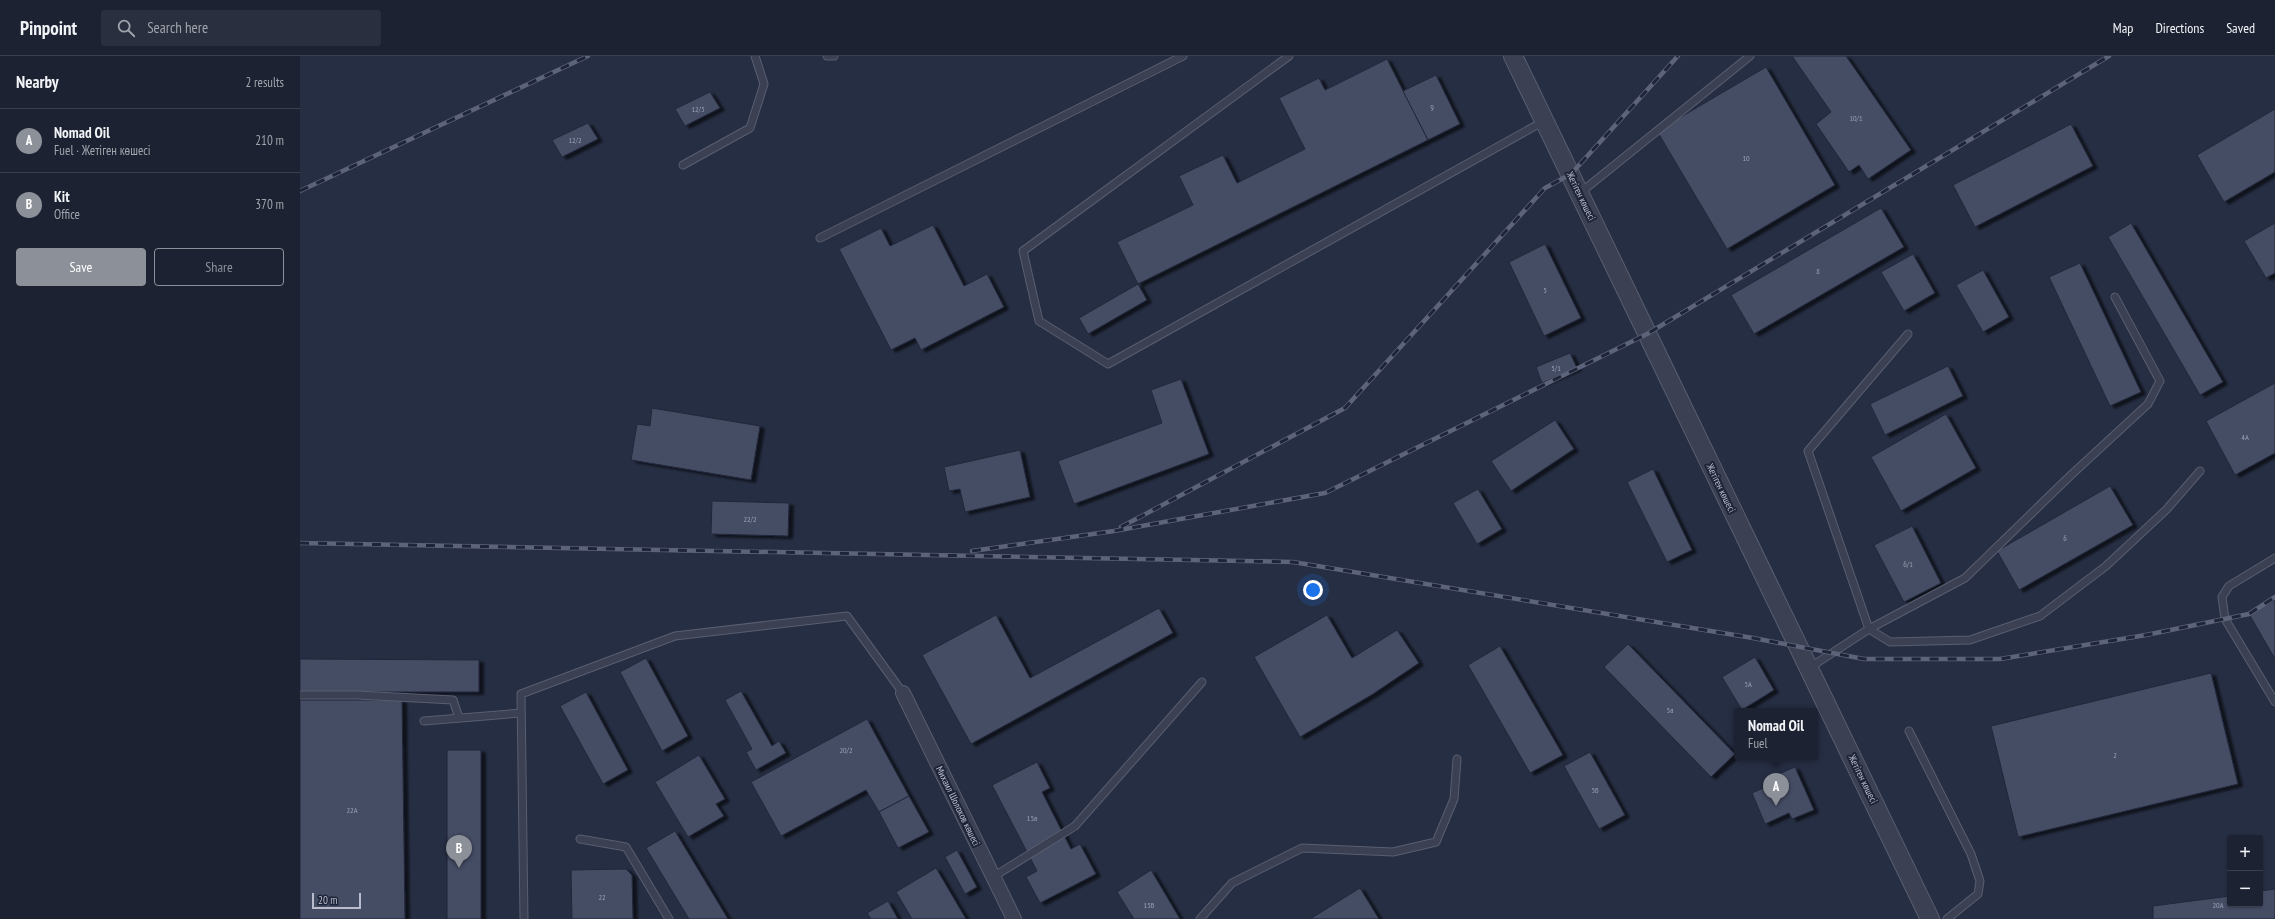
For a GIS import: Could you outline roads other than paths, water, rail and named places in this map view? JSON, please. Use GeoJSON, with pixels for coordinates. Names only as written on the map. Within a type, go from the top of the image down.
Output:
{"type":"FeatureCollection","features":[{"type":"Feature","properties":{"kind":"street","name":"Жетіген көшесі"},"geometry":{"type":"LineString","coordinates":[[1513,56],[1930,919]]}},
{"type":"Feature","properties":{"kind":"street","name":"Михаил Шолохов көшесі"},"geometry":{"type":"LineString","coordinates":[[903,693],[1014,919]]}},
{"type":"Feature","properties":{"kind":"lane"},"geometry":{"type":"LineString","coordinates":[[683,165],[750,128],[764,84],[755,56]]}},
{"type":"Feature","properties":{"kind":"lane"},"geometry":{"type":"LineString","coordinates":[[827,56],[834,56]]}},
{"type":"Feature","properties":{"kind":"lane"},"geometry":{"type":"LineString","coordinates":[[820,238],[1183,56]]}},
{"type":"Feature","properties":{"kind":"lane"},"geometry":{"type":"LineString","coordinates":[[1289,56],[1023,251],[1039,321],[1108,364],[1545,121]]}},
{"type":"Feature","properties":{"kind":"lane"},"geometry":{"type":"LineString","coordinates":[[1580,193],[1750,56]]}},
{"type":"Feature","properties":{"kind":"lane"},"geometry":{"type":"LineString","coordinates":[[1809,668],[1869,629],[1965,578],[2071,475],[2148,404],[2160,381],[2114,297]]}},
{"type":"Feature","properties":{"kind":"lane"},"geometry":{"type":"LineString","coordinates":[[1908,334],[1808,451],[1869,629],[1890,642],[1970,640],[2040,616],[2106,566],[2166,510],[2200,471]]}},
{"type":"Feature","properties":{"kind":"lane"},"geometry":{"type":"LineString","coordinates":[[2275,558],[2229,586],[2222,597],[2225,619],[2275,702]]}},
{"type":"Feature","properties":{"kind":"lane"},"geometry":{"type":"LineString","coordinates":[[524,919],[521,694],[675,636],[847,616],[903,693]]}},
{"type":"Feature","properties":{"kind":"lane"},"geometry":{"type":"LineString","coordinates":[[993,878],[1076,826],[1202,682]]}},
{"type":"Feature","properties":{"kind":"lane"},"geometry":{"type":"LineString","coordinates":[[300,695],[357,694],[453,700],[459,718]]}},
{"type":"Feature","properties":{"kind":"lane"},"geometry":{"type":"LineString","coordinates":[[424,722],[521,713]]}},
{"type":"Feature","properties":{"kind":"lane"},"geometry":{"type":"LineString","coordinates":[[1909,731],[1971,854],[1980,881],[1978,894],[1947,919]]}},
{"type":"Feature","properties":{"kind":"lane"},"geometry":{"type":"LineString","coordinates":[[1200,919],[1232,883],[1302,848],[1392,852],[1436,842],[1454,799],[1457,759]]}},
{"type":"Feature","properties":{"kind":"lane"},"geometry":{"type":"LineString","coordinates":[[580,839],[626,847],[669,919]]}},
{"type":"Feature","properties":{"kind":"railway"},"geometry":{"type":"LineString","coordinates":[[300,191],[588,56]]}},
{"type":"Feature","properties":{"kind":"railway"},"geometry":{"type":"LineString","coordinates":[[1121,527],[1345,408],[1545,188],[1571,174],[1678,56]]}},
{"type":"Feature","properties":{"kind":"railway"},"geometry":{"type":"LineString","coordinates":[[972,551],[1114,531],[1325,493],[1647,334],[2109,56]]}},
{"type":"Feature","properties":{"kind":"railway"},"geometry":{"type":"LineString","coordinates":[[300,543],[1293,562],[1753,638],[1864,659],[2000,659],[2146,635],[2249,614],[2275,597]]}},
{"type":"Feature","properties":{"kind":"place","name":"Nomad Oil"},"geometry":{"type":"Point","coordinates":[1776,806]}},
{"type":"Feature","properties":{"kind":"place","name":"Kit"},"geometry":{"type":"Point","coordinates":[459,868]}}]}
